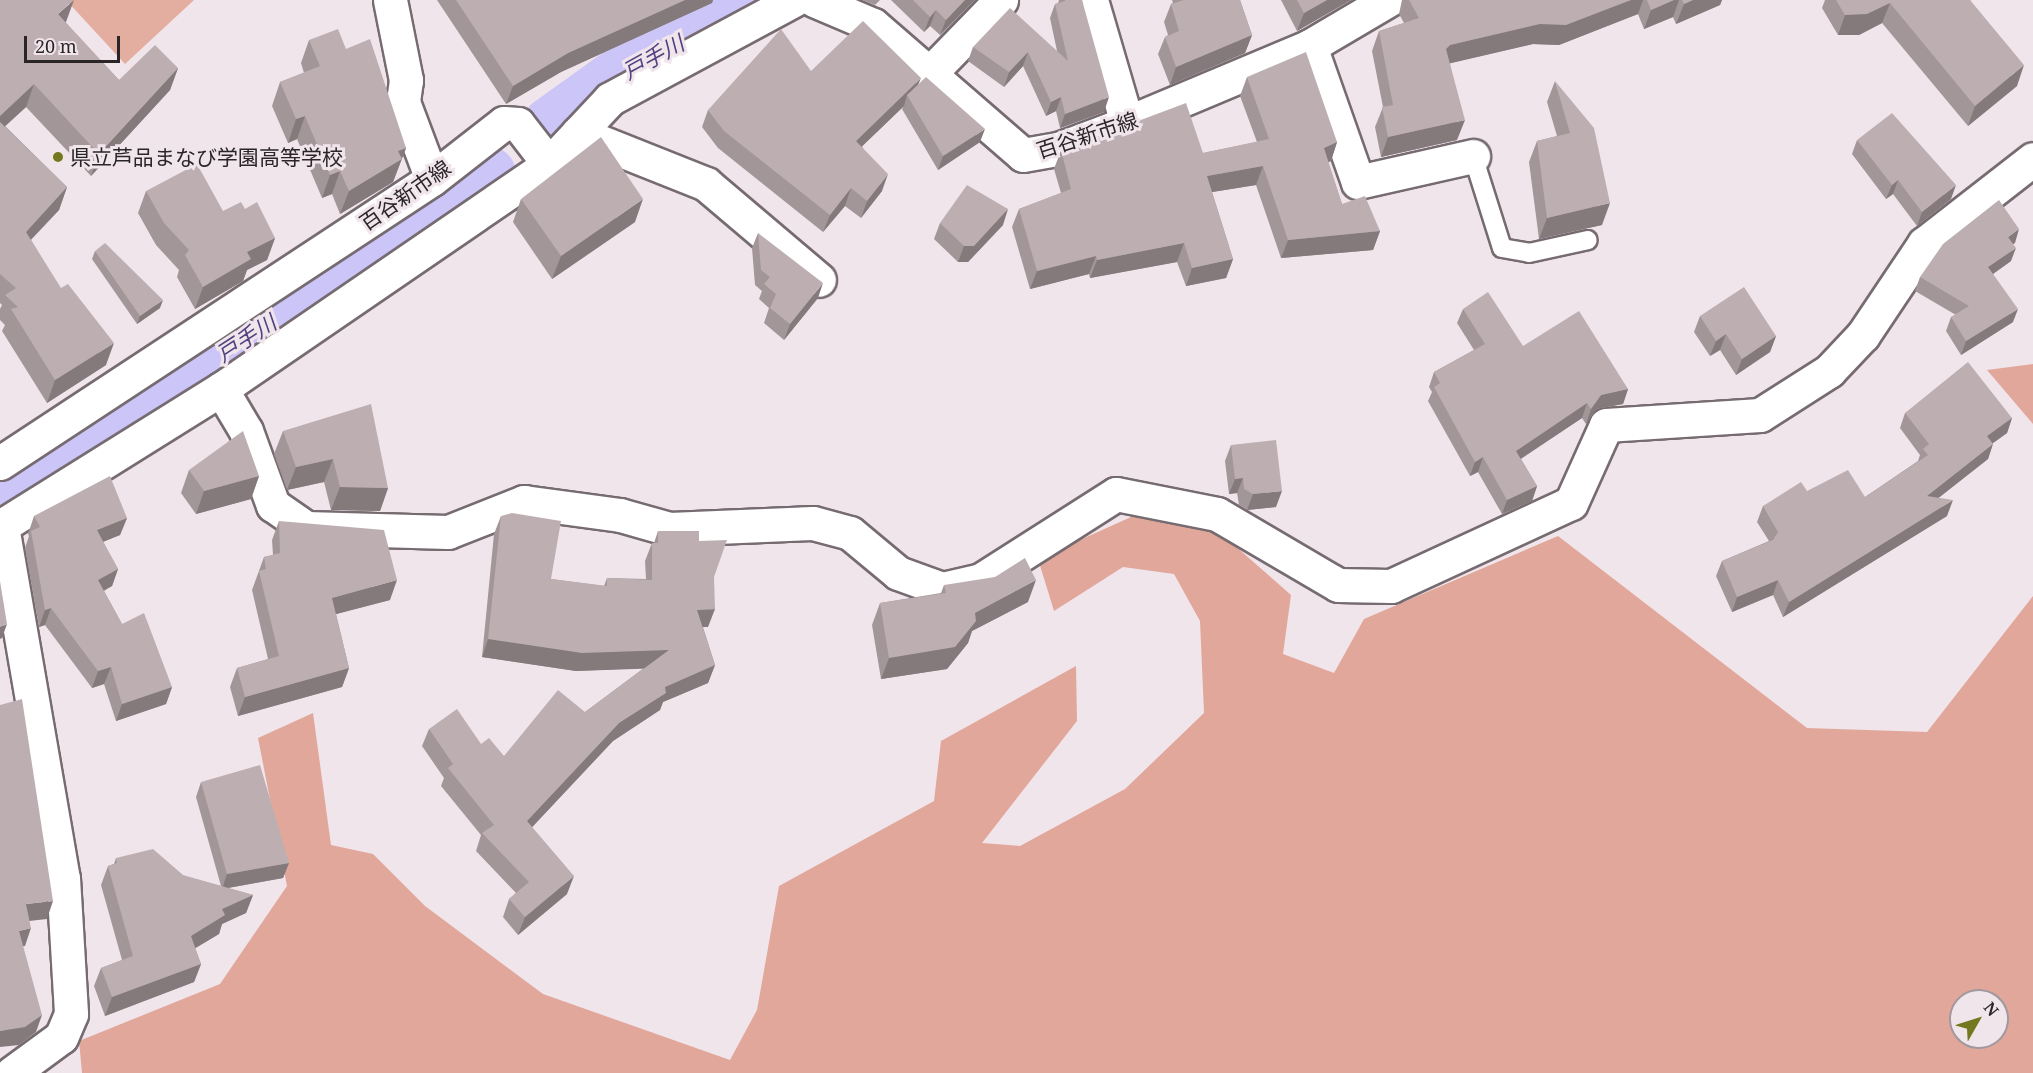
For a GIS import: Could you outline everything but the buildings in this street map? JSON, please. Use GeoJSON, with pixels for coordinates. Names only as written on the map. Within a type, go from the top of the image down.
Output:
{"type":"FeatureCollection","features":[{"type":"Feature","properties":{"kind":"street"},"geometry":{"type":"LineString","coordinates":[[390,0],[406,80],[404,102],[432,179]]}},
{"type":"Feature","properties":{"kind":"street"},"geometry":{"type":"LineString","coordinates":[[14,1072],[61,1037],[71,1014],[63,878],[1,526],[221,389],[549,164],[610,99],[794,0]]}},
{"type":"Feature","properties":{"kind":"street","name":"百谷新市線"},"geometry":{"type":"LineString","coordinates":[[814,0],[873,25],[1023,155],[1061,148],[1127,123],[1310,46],[1388,0]]}},
{"type":"Feature","properties":{"kind":"street"},"geometry":{"type":"LineString","coordinates":[[930,73],[1001,0]]}},
{"type":"Feature","properties":{"kind":"street"},"geometry":{"type":"LineString","coordinates":[[1091,0],[1127,123]]}},
{"type":"Feature","properties":{"kind":"street"},"geometry":{"type":"LineString","coordinates":[[1310,46],[1358,182],[1473,156]]}},
{"type":"Feature","properties":{"kind":"street","name":"百谷新市線"},"geometry":{"type":"LineString","coordinates":[[0,463],[432,179],[504,123],[518,124],[549,164]]}},
{"type":"Feature","properties":{"kind":"street"},"geometry":{"type":"LineString","coordinates":[[578,133],[706,184],[819,280]]}},
{"type":"Feature","properties":{"kind":"street"},"geometry":{"type":"LineString","coordinates":[[221,389],[246,431],[273,505],[306,528],[448,532],[524,502],[620,515],[669,529],[813,523],[850,533],[898,573],[942,589],[981,580],[1116,494],[1217,514],[1338,585],[1391,586],[1571,503],[1606,425],[1760,415],[1829,371],[1863,335],[1924,244],[2033,159]]}},
{"type":"Feature","properties":{"kind":"lane"},"geometry":{"type":"LineString","coordinates":[[1473,156],[1502,248],[1529,253],[1588,240]]}},
{"type":"Feature","properties":{"kind":"shaded area"},"geometry":{"type":"Polygon","coordinates":[[[66,0],[194,0],[125,64],[66,0]]]}},
{"type":"Feature","properties":{"kind":"shaded area"},"geometry":{"type":"Polygon","coordinates":[[[2033,364],[2033,424],[1987,370],[2033,364]]]}},
{"type":"Feature","properties":{"kind":"shaded area"},"geometry":{"type":"Polygon","coordinates":[[[1142,512],[1217,530],[1291,595],[1283,654],[1334,673],[1364,619],[1558,536],[1807,728],[1927,732],[2033,596],[2033,1073],[82,1073],[79,1041],[220,984],[287,886],[258,738],[313,713],[331,845],[373,854],[425,906],[543,994],[730,1060],[757,1010],[779,886],[934,801],[941,741],[1076,666],[1077,721],[982,843],[1020,846],[1125,789],[1204,713],[1200,621],[1174,574],[1123,567],[1054,611],[1038,559],[1142,512]]]}},
{"type":"Feature","properties":{"kind":"waterway","name":"戸手川"},"geometry":{"type":"LineString","coordinates":[[550,125],[628,69],[761,1]]}},
{"type":"Feature","properties":{"kind":"waterway","name":"戸手川"},"geometry":{"type":"LineString","coordinates":[[0,494],[313,293],[487,174]]}},
{"type":"Feature","properties":{"kind":"place","name":"県立芦品まなび学園高等学校"},"geometry":{"type":"Point","coordinates":[58,157]}}]}
